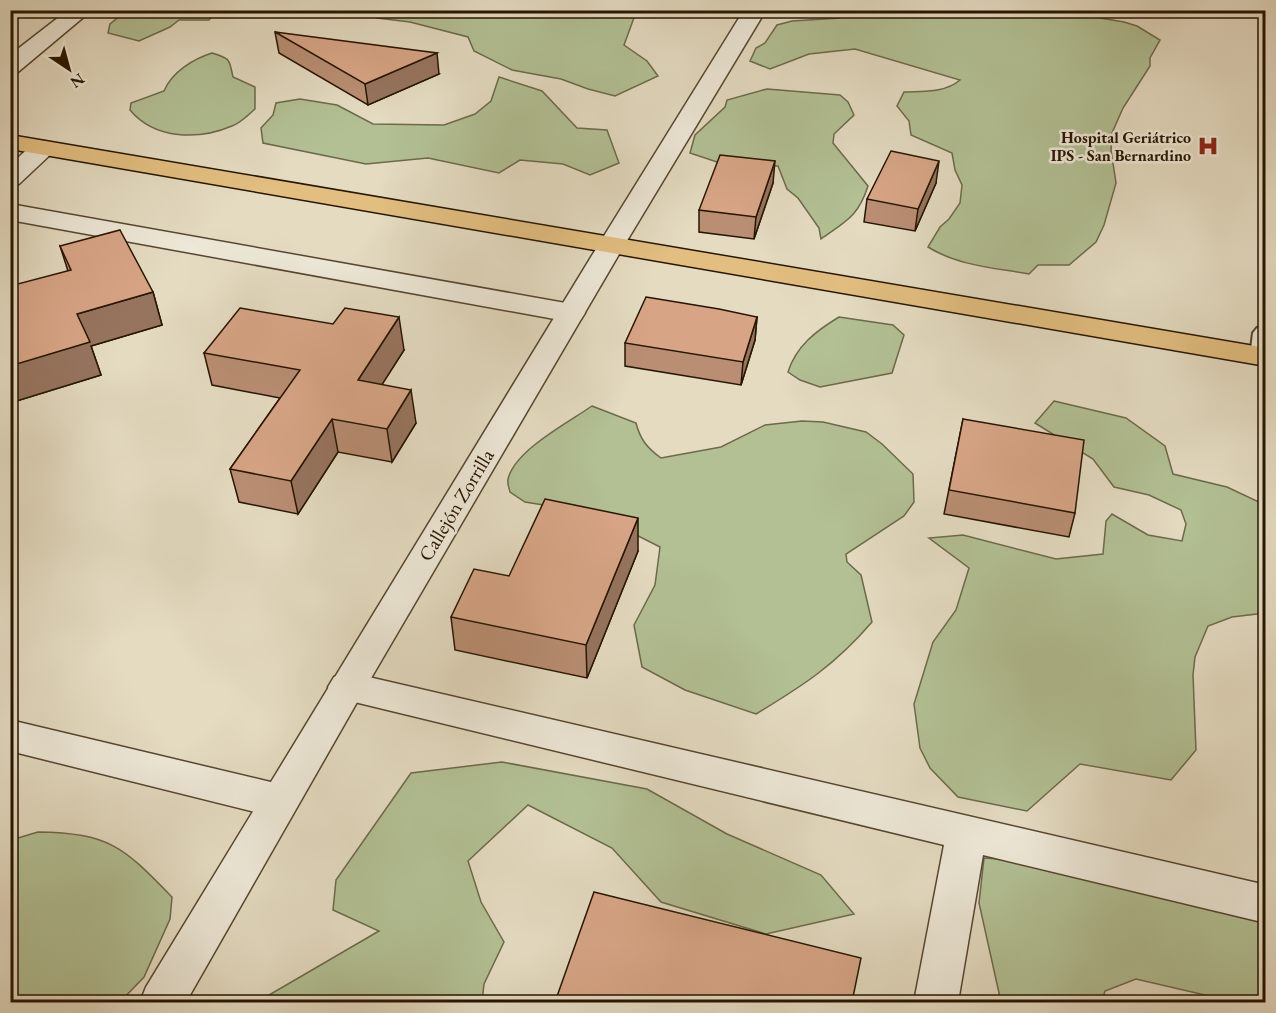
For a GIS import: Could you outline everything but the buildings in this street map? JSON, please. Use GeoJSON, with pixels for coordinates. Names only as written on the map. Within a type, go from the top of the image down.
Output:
{"type":"FeatureCollection","features":[{"type":"Feature","properties":{"kind":"main road"},"geometry":{"type":"LineString","coordinates":[[10,142],[612,244],[1265,349]]}},
{"type":"Feature","properties":{"kind":"street"},"geometry":{"type":"LineString","coordinates":[[10,67],[82,10]]}},
{"type":"Feature","properties":{"kind":"street","name":"Callejón Zorrilla"},"geometry":{"type":"LineString","coordinates":[[162,1002],[347,687],[755,10]]}},
{"type":"Feature","properties":{"kind":"street"},"geometry":{"type":"LineString","coordinates":[[10,179],[43,148]]}},
{"type":"Feature","properties":{"kind":"street"},"geometry":{"type":"LineString","coordinates":[[10,212],[571,313]]}},
{"type":"Feature","properties":{"kind":"street"},"geometry":{"type":"LineString","coordinates":[[347,687],[1266,904]]}},
{"type":"Feature","properties":{"kind":"street"},"geometry":{"type":"LineString","coordinates":[[10,735],[279,801]]}},
{"type":"Feature","properties":{"kind":"street"},"geometry":{"type":"LineString","coordinates":[[936,1002],[967,832]]}},
{"type":"Feature","properties":{"kind":"green space"},"geometry":{"type":"Polygon","coordinates":[[[214,10],[215,13],[209,20],[179,20],[170,27],[139,41],[108,33],[110,24],[126,11],[214,10]]]}},
{"type":"Feature","properties":{"kind":"green space"},"geometry":{"type":"Polygon","coordinates":[[[369,11],[642,11],[635,15],[624,45],[647,61],[658,76],[615,96],[561,79],[512,70],[474,51],[468,37],[410,22],[377,18],[369,11]]]}},
{"type":"Feature","properties":{"kind":"green space"},"geometry":{"type":"Polygon","coordinates":[[[844,11],[1058,11],[1124,22],[1137,26],[1160,40],[1150,58],[1150,66],[1123,108],[1112,133],[1111,150],[1116,183],[1104,225],[1096,242],[1069,265],[1038,265],[1029,274],[964,262],[928,247],[940,227],[960,203],[962,185],[955,170],[952,153],[911,135],[909,121],[897,106],[904,92],[941,89],[960,80],[855,49],[809,54],[770,69],[750,61],[756,48],[765,43],[777,25],[792,21],[840,18],[844,11]]]}},
{"type":"Feature","properties":{"kind":"green space"},"geometry":{"type":"Polygon","coordinates":[[[212,53],[228,61],[233,77],[255,87],[255,109],[241,121],[206,134],[178,134],[152,127],[130,110],[131,103],[164,91],[172,78],[184,67],[212,53]]]}},
{"type":"Feature","properties":{"kind":"green space"},"geometry":{"type":"Polygon","coordinates":[[[499,77],[542,91],[577,128],[607,130],[619,163],[590,175],[563,164],[520,160],[499,173],[428,158],[366,164],[263,143],[261,128],[273,115],[276,103],[300,99],[337,105],[373,124],[444,125],[475,114],[491,101],[499,77]]]}},
{"type":"Feature","properties":{"kind":"green space"},"geometry":{"type":"Polygon","coordinates":[[[767,89],[840,95],[848,102],[854,115],[834,134],[833,143],[868,186],[855,212],[821,239],[819,228],[798,198],[787,189],[778,166],[717,162],[690,153],[695,135],[725,107],[727,100],[767,89]]]}},
{"type":"Feature","properties":{"kind":"green space"},"geometry":{"type":"Polygon","coordinates":[[[839,317],[893,325],[904,335],[892,373],[820,387],[800,380],[788,372],[796,354],[808,340],[839,317]]]}},
{"type":"Feature","properties":{"kind":"green space"},"geometry":{"type":"Polygon","coordinates":[[[1054,401],[1126,418],[1165,446],[1173,474],[1227,487],[1259,502],[1265,515],[1265,608],[1257,614],[1232,617],[1208,626],[1195,657],[1193,675],[1196,750],[1171,780],[1080,764],[1027,811],[958,797],[930,768],[920,748],[914,704],[933,642],[956,610],[969,568],[929,538],[963,535],[1056,559],[1103,554],[1106,521],[1112,514],[1148,535],[1182,541],[1186,524],[1181,510],[1149,495],[1114,487],[1093,459],[1035,423],[1054,401]]]}},
{"type":"Feature","properties":{"kind":"green space"},"geometry":{"type":"Polygon","coordinates":[[[592,406],[636,423],[645,443],[661,458],[721,447],[765,425],[802,421],[823,422],[866,432],[882,444],[913,474],[914,502],[904,516],[846,554],[847,562],[861,575],[872,622],[832,662],[756,714],[685,690],[642,667],[634,625],[655,585],[660,547],[593,513],[525,502],[510,492],[508,486],[508,479],[513,468],[532,447],[592,406]]]}},
{"type":"Feature","properties":{"kind":"green space"},"geometry":{"type":"Polygon","coordinates":[[[502,762],[647,789],[727,834],[821,875],[854,914],[766,934],[661,902],[612,848],[528,805],[468,861],[481,902],[504,942],[484,984],[482,1002],[257,1002],[379,931],[333,910],[336,880],[411,773],[502,762]]]}},
{"type":"Feature","properties":{"kind":"green space"},"geometry":{"type":"Polygon","coordinates":[[[38,832],[83,836],[114,846],[141,866],[172,897],[170,919],[144,977],[120,1002],[11,1002],[11,840],[38,832]]]}},
{"type":"Feature","properties":{"kind":"green space"},"geometry":{"type":"Polygon","coordinates":[[[984,858],[1177,870],[1265,894],[1265,1002],[1235,1002],[1136,979],[1105,991],[1102,1002],[1001,1002],[979,903],[984,858]]]}},
{"type":"Feature","properties":{"kind":"place","name":"Hospital Geriátrico IPS - San Bernardino"},"geometry":{"type":"Point","coordinates":[1208,146]}}]}
